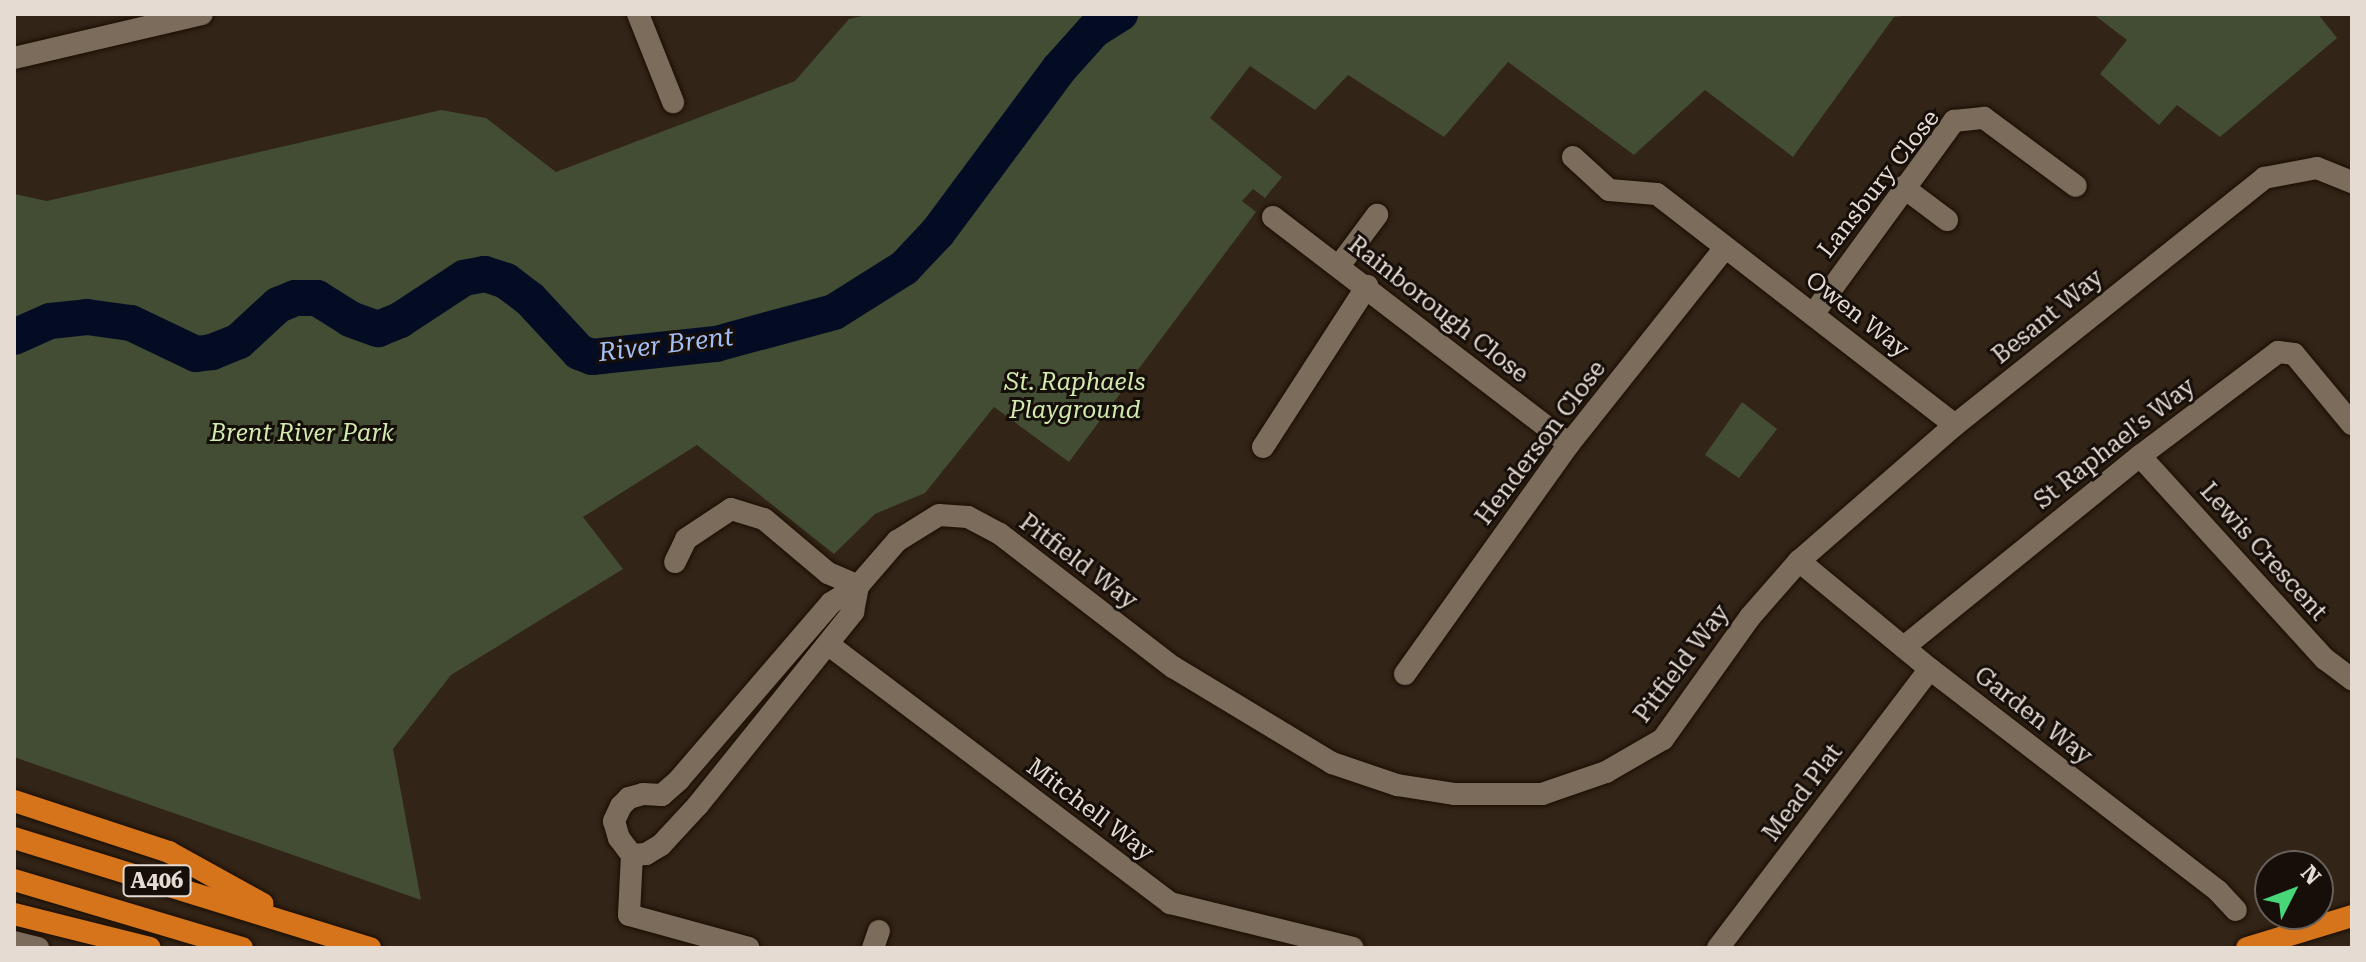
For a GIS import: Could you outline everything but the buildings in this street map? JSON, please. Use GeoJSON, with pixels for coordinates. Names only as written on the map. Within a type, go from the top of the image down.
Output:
{"type":"FeatureCollection","features":[{"type":"Feature","properties":{"kind":"highway"},"geometry":{"type":"LineString","coordinates":[[14,801],[169,852],[299,925]]}},
{"type":"Feature","properties":{"kind":"highway","name":"A406"},"geometry":{"type":"LineString","coordinates":[[14,838],[370,948]]}},
{"type":"Feature","properties":{"kind":"highway","name":"A406"},"geometry":{"type":"LineString","coordinates":[[14,880],[242,948]]}},
{"type":"Feature","properties":{"kind":"highway"},"geometry":{"type":"LineString","coordinates":[[14,914],[150,948]]}},
{"type":"Feature","properties":{"kind":"highway"},"geometry":{"type":"LineString","coordinates":[[2247,948],[2352,916]]}},
{"type":"Feature","properties":{"kind":"street"},"geometry":{"type":"LineString","coordinates":[[14,58],[102,25],[202,14]]}},
{"type":"Feature","properties":{"kind":"street"},"geometry":{"type":"LineString","coordinates":[[638,14],[673,102]]}},
{"type":"Feature","properties":{"kind":"street","name":"Lansbury Close"},"geometry":{"type":"LineString","coordinates":[[1814,313],[1954,121],[1984,118],[2076,186]]}},
{"type":"Feature","properties":{"kind":"street","name":"Owen Way"},"geometry":{"type":"LineString","coordinates":[[1573,157],[1609,190],[1657,194],[1955,425]]}},
{"type":"Feature","properties":{"kind":"street","name":"Besant Way"},"geometry":{"type":"LineString","coordinates":[[1799,561],[1955,425],[2264,178],[2317,168],[2352,182]]}},
{"type":"Feature","properties":{"kind":"street"},"geometry":{"type":"LineString","coordinates":[[1903,187],[1947,220]]}},
{"type":"Feature","properties":{"kind":"street"},"geometry":{"type":"LineString","coordinates":[[1339,266],[1377,215]]}},
{"type":"Feature","properties":{"kind":"street","name":"Rainborough Close"},"geometry":{"type":"LineString","coordinates":[[1273,217],[1367,286],[1569,444]]}},
{"type":"Feature","properties":{"kind":"street","name":"Henderson Close"},"geometry":{"type":"LineString","coordinates":[[1405,674],[1569,444],[1725,248]]}},
{"type":"Feature","properties":{"kind":"street"},"geometry":{"type":"LineString","coordinates":[[1263,447],[1367,286]]}},
{"type":"Feature","properties":{"kind":"street","name":"St Raphael's Way"},"geometry":{"type":"LineString","coordinates":[[1904,647],[2140,456],[2278,352],[2294,354],[2352,424]]}},
{"type":"Feature","properties":{"kind":"street","name":"Lewis Crescent"},"geometry":{"type":"LineString","coordinates":[[2140,456],[2325,659],[2352,679]]}},
{"type":"Feature","properties":{"kind":"street"},"geometry":{"type":"LineString","coordinates":[[675,562],[686,539],[731,509],[764,519],[828,573],[858,586]]}},
{"type":"Feature","properties":{"kind":"street","name":"Pitfield Way"},"geometry":{"type":"LineString","coordinates":[[632,855],[646,854],[661,845],[829,645],[853,612],[858,586],[897,541],[939,515],[968,517],[1000,534],[1173,667],[1332,763],[1397,785],[1455,794],[1542,794],[1606,772],[1663,739],[1750,617],[1799,561]]}},
{"type":"Feature","properties":{"kind":"street","name":"Garden Way"},"geometry":{"type":"LineString","coordinates":[[1799,561],[1930,669],[2218,891],[2236,910]]}},
{"type":"Feature","properties":{"kind":"street"},"geometry":{"type":"LineString","coordinates":[[749,948],[629,915],[632,855],[619,838],[614,821],[629,798],[643,794],[662,795],[679,780],[831,603],[858,586]]}},
{"type":"Feature","properties":{"kind":"street","name":"Mitchell Way"},"geometry":{"type":"LineString","coordinates":[[829,645],[1170,903],[1353,948]]}},
{"type":"Feature","properties":{"kind":"street","name":"Mead Plat"},"geometry":{"type":"LineString","coordinates":[[1718,948],[1930,669]]}},
{"type":"Feature","properties":{"kind":"street"},"geometry":{"type":"LineString","coordinates":[[14,942],[38,948]]}},
{"type":"Feature","properties":{"kind":"green space","name":"Brent River Park"},"geometry":{"type":"Polygon","coordinates":[[[870,14],[1921,14],[1894,17],[1793,157],[1705,90],[1634,155],[1508,62],[1444,137],[1348,75],[1315,110],[1250,66],[1210,118],[1282,177],[1265,198],[1253,189],[1242,201],[1256,212],[1069,462],[994,407],[925,493],[875,514],[834,554],[697,445],[583,517],[623,569],[451,675],[393,749],[421,900],[14,757],[14,194],[47,201],[441,110],[486,118],[556,172],[795,81],[849,19],[870,14]]]}},
{"type":"Feature","properties":{"kind":"green space"},"geometry":{"type":"Polygon","coordinates":[[[2093,14],[2318,14],[2337,38],[2220,137],[2177,105],[2159,125],[2100,74],[2127,40],[2093,14]]]}},
{"type":"Feature","properties":{"kind":"green space"},"geometry":{"type":"Polygon","coordinates":[[[1742,402],[1777,429],[1739,478],[1705,455],[1742,402]]]}},
{"type":"Feature","properties":{"kind":"waterway","name":"River Brent"},"geometry":{"type":"LineString","coordinates":[[14,337],[50,321],[87,317],[131,323],[196,354],[212,352],[239,341],[278,305],[295,298],[317,298],[350,319],[378,329],[400,320],[464,278],[485,274],[506,281],[530,299],[579,352],[592,357],[716,344],[834,312],[904,268],[938,232],[1059,69],[1094,30],[1120,14]]}},
{"type":"Feature","properties":{"kind":"park label","name":"St. Raphaels Playground"},"geometry":{"type":"Point","coordinates":[1075,397]}}]}
